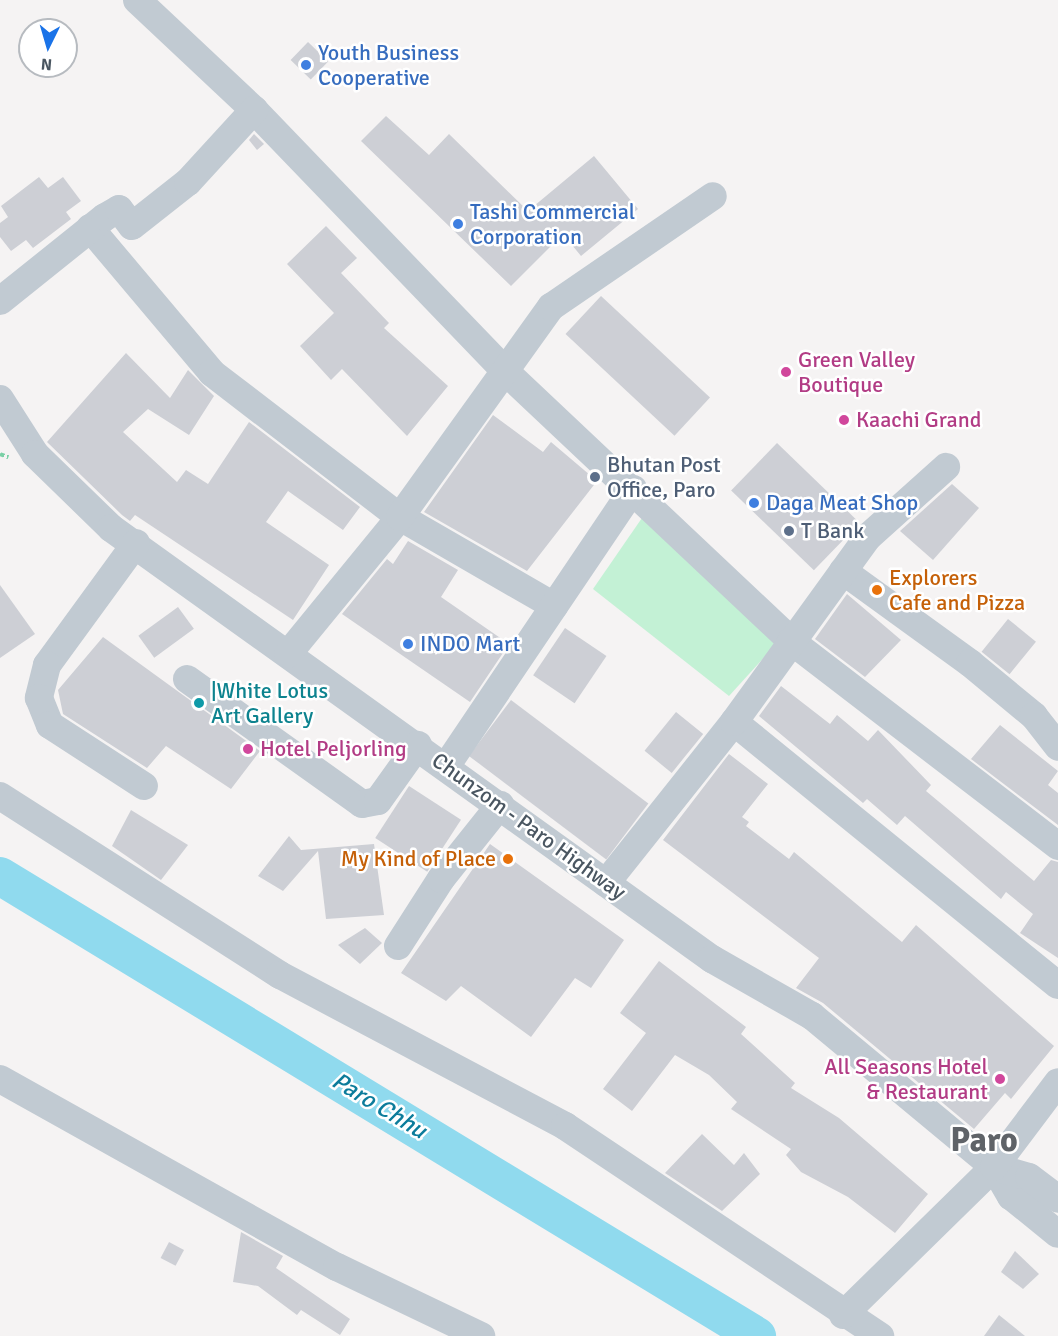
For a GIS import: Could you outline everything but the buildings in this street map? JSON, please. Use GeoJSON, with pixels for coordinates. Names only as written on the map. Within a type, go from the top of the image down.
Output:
{"type":"FeatureCollection","features":[{"type":"Feature","properties":{"kind":"street"},"geometry":{"type":"LineString","coordinates":[[137,0],[254,110],[508,374],[633,489],[791,641],[1058,846]]}},
{"type":"Feature","properties":{"kind":"street"},"geometry":{"type":"LineString","coordinates":[[0,301],[90,228],[119,209],[132,226],[188,182],[254,110]]}},
{"type":"Feature","properties":{"kind":"street"},"geometry":{"type":"LineString","coordinates":[[288,654],[400,517],[508,374],[551,307],[713,196]]}},
{"type":"Feature","properties":{"kind":"street"},"geometry":{"type":"LineString","coordinates":[[90,228],[212,373],[400,517],[554,606]]}},
{"type":"Feature","properties":{"kind":"street","name":"Chunzom - Paro Highway"},"geometry":{"type":"LineString","coordinates":[[0,399],[35,454],[111,528],[136,543],[288,654],[447,765],[712,959],[812,1016],[994,1167],[1011,1196],[1058,1234]]}},
{"type":"Feature","properties":{"kind":"street"},"geometry":{"type":"LineString","coordinates":[[606,883],[734,722],[868,537],[946,467]]}},
{"type":"Feature","properties":{"kind":"street"},"geometry":{"type":"LineString","coordinates":[[447,765],[633,489]]}},
{"type":"Feature","properties":{"kind":"street"},"geometry":{"type":"LineString","coordinates":[[136,543],[47,665],[39,698],[50,725],[144,786]]}},
{"type":"Feature","properties":{"kind":"street"},"geometry":{"type":"LineString","coordinates":[[843,571],[970,663],[1034,716],[1058,747]]}},
{"type":"Feature","properties":{"kind":"street"},"geometry":{"type":"LineString","coordinates":[[187,679],[362,804],[378,801],[418,745]]}},
{"type":"Feature","properties":{"kind":"street"},"geometry":{"type":"LineString","coordinates":[[734,722],[1058,985]]}},
{"type":"Feature","properties":{"kind":"street"},"geometry":{"type":"LineString","coordinates":[[0,796],[280,975],[565,1126],[843,1315],[880,1336]]}},
{"type":"Feature","properties":{"kind":"street"},"geometry":{"type":"LineString","coordinates":[[398,946],[441,879],[500,806]]}},
{"type":"Feature","properties":{"kind":"street"},"geometry":{"type":"LineString","coordinates":[[0,1079],[337,1267],[481,1336]]}},
{"type":"Feature","properties":{"kind":"street"},"geometry":{"type":"LineString","coordinates":[[843,1315],[994,1167],[1058,1082]]}},
{"type":"Feature","properties":{"kind":"street","name":"Chunzom - Paro Highway"},"geometry":{"type":"LineString","coordinates":[[994,1167],[1029,1177],[1058,1199]]}},
{"type":"Feature","properties":{"kind":"green space"},"geometry":{"type":"Polygon","coordinates":[[[644,515],[779,641],[729,696],[593,589],[644,515]]]}},
{"type":"Feature","properties":{"kind":"waterway","name":"Paro Chhu"},"geometry":{"type":"LineString","coordinates":[[0,876],[757,1336]]}},
{"type":"Feature","properties":{"kind":"place","name":"Youth Business Cooperative"},"geometry":{"type":"Point","coordinates":[306,65]}},
{"type":"Feature","properties":{"kind":"place","name":"Tashi Commercial Corporation"},"geometry":{"type":"Point","coordinates":[458,224]}},
{"type":"Feature","properties":{"kind":"place","name":"Green Valley Boutique"},"geometry":{"type":"Point","coordinates":[786,372]}},
{"type":"Feature","properties":{"kind":"place","name":"Kaachi Grand"},"geometry":{"type":"Point","coordinates":[844,420]}},
{"type":"Feature","properties":{"kind":"place","name":"Bhutan Post Office, Paro"},"geometry":{"type":"Point","coordinates":[595,477]}},
{"type":"Feature","properties":{"kind":"place","name":"Daga Meat Shop"},"geometry":{"type":"Point","coordinates":[754,503]}},
{"type":"Feature","properties":{"kind":"place","name":"T Bank"},"geometry":{"type":"Point","coordinates":[789,531]}},
{"type":"Feature","properties":{"kind":"place","name":"Explorers Cafe and Pizza"},"geometry":{"type":"Point","coordinates":[877,590]}},
{"type":"Feature","properties":{"kind":"place","name":"INDO Mart"},"geometry":{"type":"Point","coordinates":[408,644]}},
{"type":"Feature","properties":{"kind":"place","name":"|White Lotus Art Gallery"},"geometry":{"type":"Point","coordinates":[199,703]}},
{"type":"Feature","properties":{"kind":"place","name":"Hotel Peljorling"},"geometry":{"type":"Point","coordinates":[248,749]}},
{"type":"Feature","properties":{"kind":"place","name":"My Kind of Place"},"geometry":{"type":"Point","coordinates":[508,859]}},
{"type":"Feature","properties":{"kind":"place","name":"All Seasons Hotel & Restaurant"},"geometry":{"type":"Point","coordinates":[1000,1079]}},
{"type":"Feature","properties":{"kind":"district","name":"Paro"},"geometry":{"type":"Point","coordinates":[984,1141]}}]}
